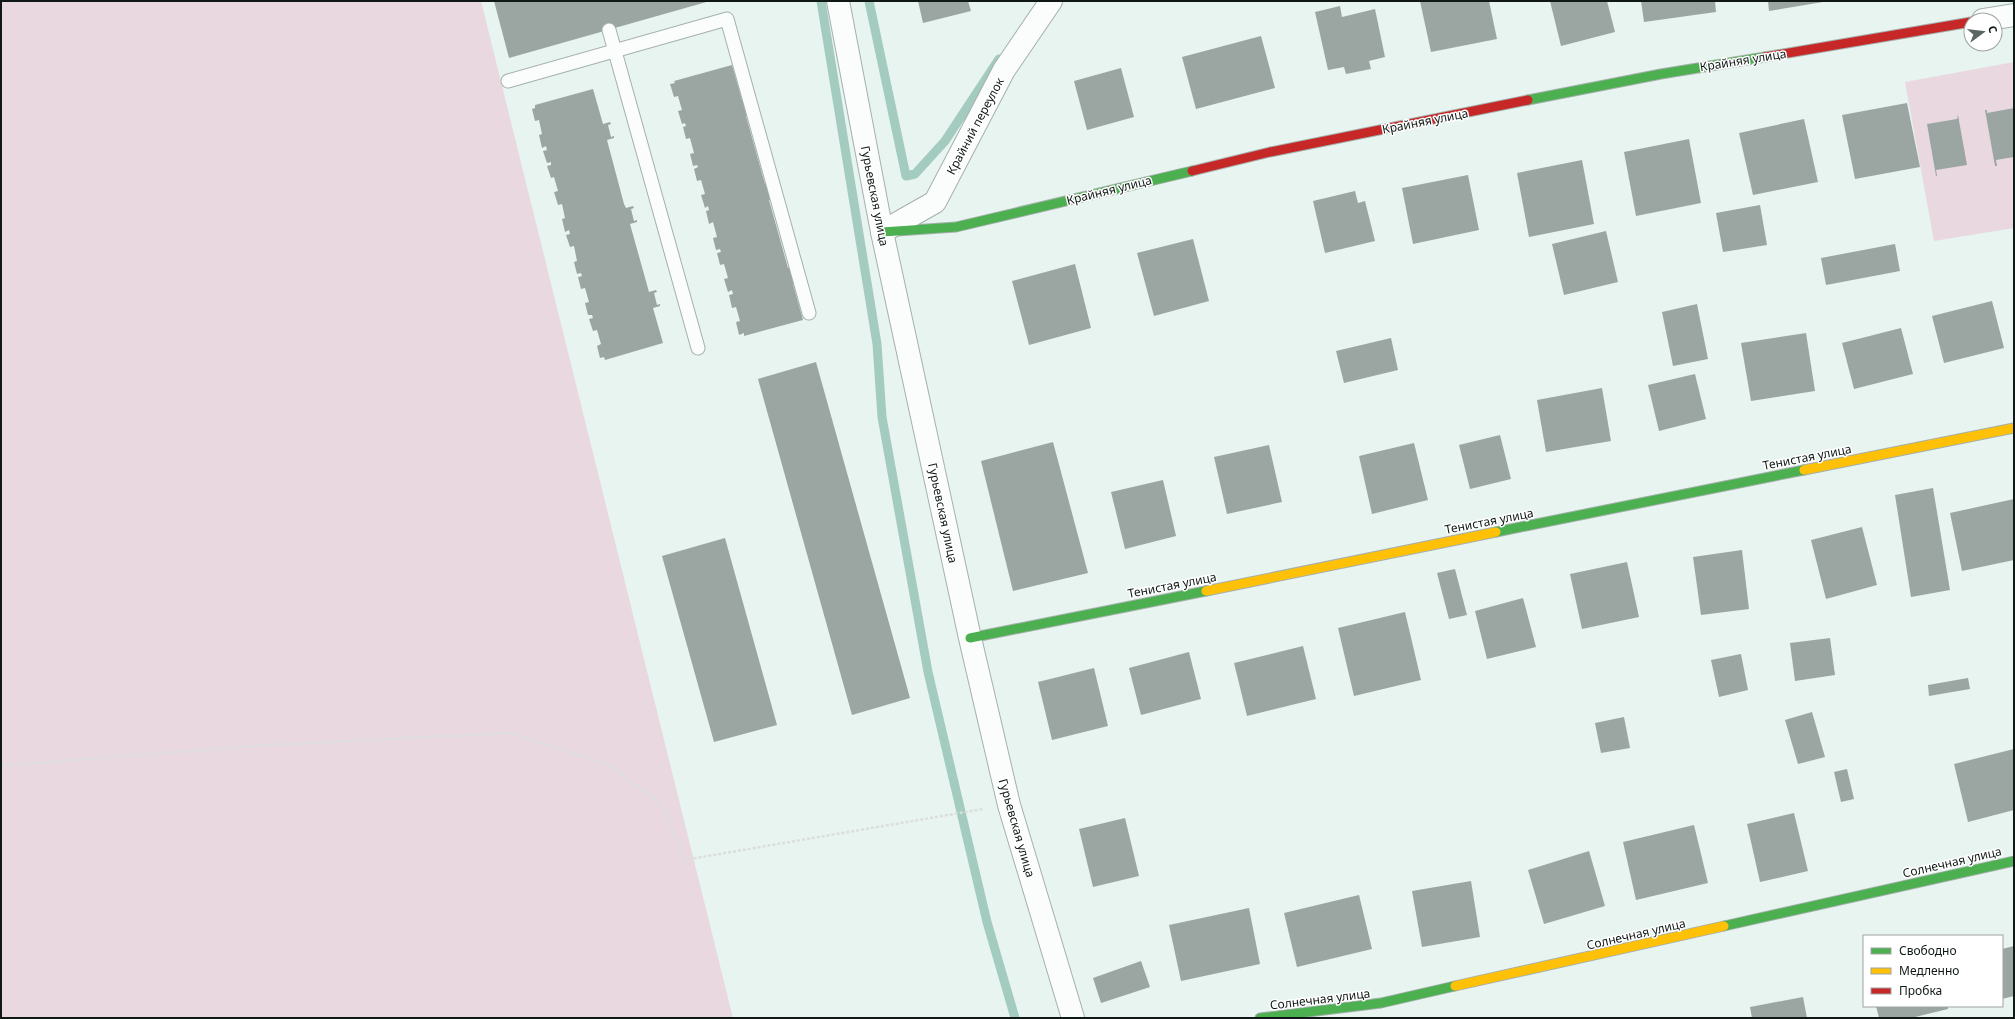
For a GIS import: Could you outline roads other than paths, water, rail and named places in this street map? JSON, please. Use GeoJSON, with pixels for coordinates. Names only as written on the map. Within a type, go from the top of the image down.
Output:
{"type":"FeatureCollection","features":[{"type":"Feature","properties":{"kind":"street","name":"Гурьевская улица"},"geometry":{"type":"LineString","coordinates":[[838,1],[882,232],[970,638],[1009,805],[1073,1018]]}},
{"type":"Feature","properties":{"kind":"street","name":"Крайний переулок"},"geometry":{"type":"LineString","coordinates":[[882,232],[935,202],[1004,70],[1051,1]]}},
{"type":"Feature","properties":{"kind":"street"},"geometry":{"type":"LineString","coordinates":[[2003,17],[2014,15]]}},
{"type":"Feature","properties":{"kind":"street","name":"Крайняя улица"},"geometry":{"type":"LineString","coordinates":[[882,232],[956,227],[1278,150],[1661,74],[1963,23]]}},
{"type":"Feature","properties":{"kind":"street","name":"Тенистая улица"},"geometry":{"type":"LineString","coordinates":[[970,638],[2014,428]]}},
{"type":"Feature","properties":{"kind":"street","name":"Солнечная улица"},"geometry":{"type":"LineString","coordinates":[[1260,1018],[1381,1003],[2014,861]]}},
{"type":"Feature","properties":{"kind":"lane"},"geometry":{"type":"LineString","coordinates":[[508,81],[727,19],[809,313]]}},
{"type":"Feature","properties":{"kind":"lane"},"geometry":{"type":"LineString","coordinates":[[609,30],[698,348]]}},
{"type":"Feature","properties":{"kind":"waterway"},"geometry":{"type":"LineString","coordinates":[[821,1],[877,344],[882,417],[928,672],[987,922],[1015,1018]]}},
{"type":"Feature","properties":{"kind":"waterway"},"geometry":{"type":"LineString","coordinates":[[869,1],[906,176],[915,174],[945,141],[999,59]]}}]}
